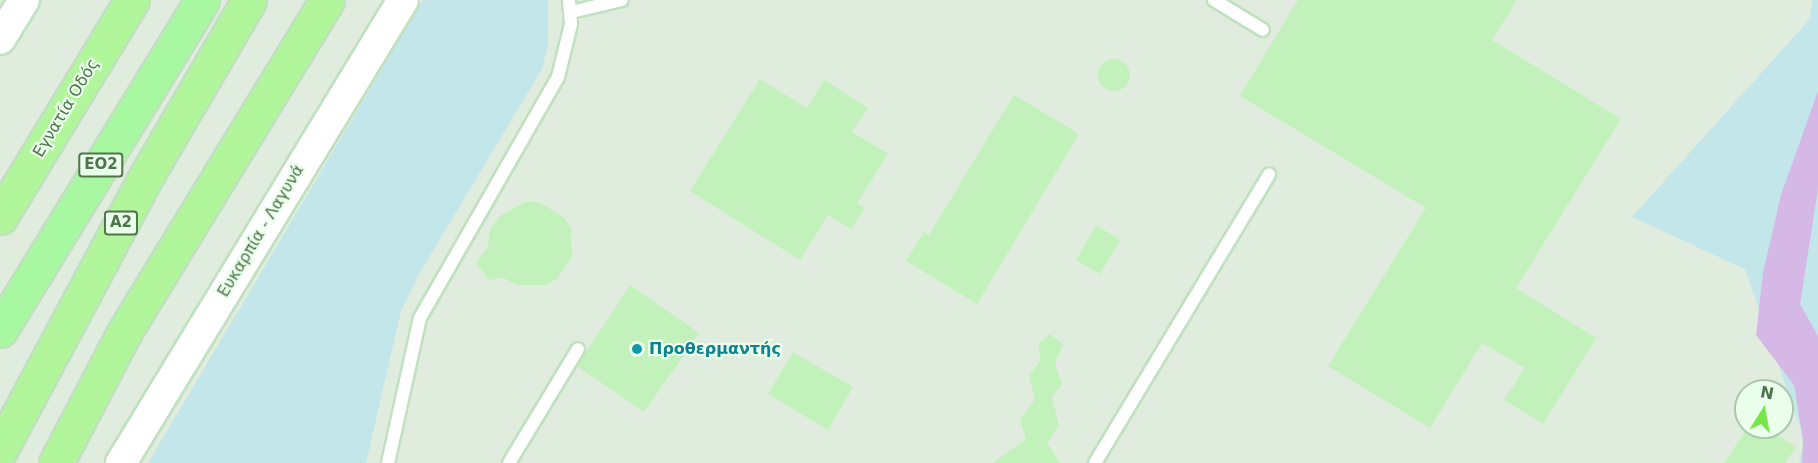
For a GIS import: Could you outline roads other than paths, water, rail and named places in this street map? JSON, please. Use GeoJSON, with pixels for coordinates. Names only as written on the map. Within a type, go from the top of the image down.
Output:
{"type":"FeatureCollection","features":[{"type":"Feature","properties":{"kind":"highway","name":"Εγνατία Οδός"},"geometry":{"type":"LineString","coordinates":[[0,217],[132,0]]}},
{"type":"Feature","properties":{"kind":"highway","name":"ΕΟ2"},"geometry":{"type":"LineString","coordinates":[[0,330],[202,0]]}},
{"type":"Feature","properties":{"kind":"highway","name":"Α2"},"geometry":{"type":"LineString","coordinates":[[0,450],[148,173],[249,0]]}},
{"type":"Feature","properties":{"kind":"highway"},"geometry":{"type":"LineString","coordinates":[[56,463],[125,331],[327,0]]}},
{"type":"Feature","properties":{"kind":"street"},"geometry":{"type":"LineString","coordinates":[[0,39],[24,0]]}},
{"type":"Feature","properties":{"kind":"street","name":"Ευκαρπία - Λαγυνά"},"geometry":{"type":"LineString","coordinates":[[121,463],[403,0]]}},
{"type":"Feature","properties":{"kind":"lane"},"geometry":{"type":"LineString","coordinates":[[388,463],[420,318],[554,85],[566,51],[570,6],[622,0]]}},
{"type":"Feature","properties":{"kind":"lane"},"geometry":{"type":"LineString","coordinates":[[1214,0],[1263,30]]}},
{"type":"Feature","properties":{"kind":"lane"},"geometry":{"type":"LineString","coordinates":[[1095,463],[1269,174]]}},
{"type":"Feature","properties":{"kind":"lane"},"geometry":{"type":"LineString","coordinates":[[509,463],[578,350]]}},
{"type":"Feature","properties":{"kind":"place","name":"Προθερμαντής"},"geometry":{"type":"Point","coordinates":[637,349]}}]}
